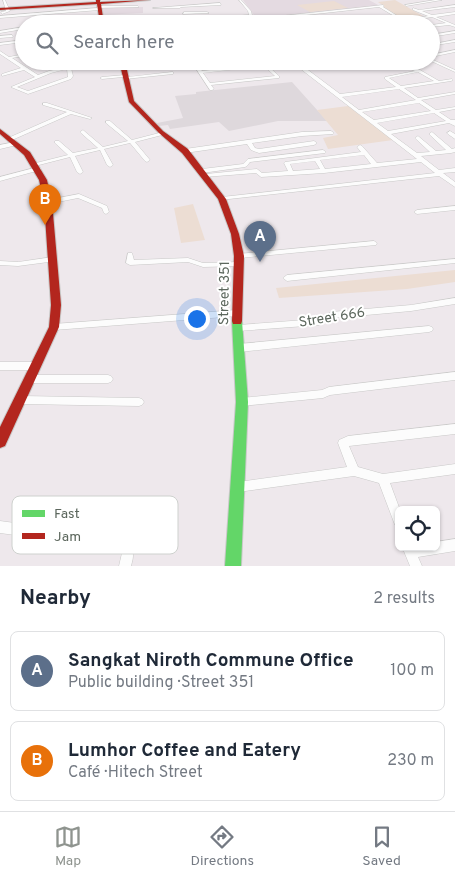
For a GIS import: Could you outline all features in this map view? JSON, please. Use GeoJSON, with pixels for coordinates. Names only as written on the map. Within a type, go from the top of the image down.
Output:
{"type":"FeatureCollection","features":[{"type":"Feature","properties":{"kind":"street"},"geometry":{"type":"LineString","coordinates":[[179,0],[180,7],[184,13],[208,12]]}},
{"type":"Feature","properties":{"kind":"street"},"geometry":{"type":"LineString","coordinates":[[195,0],[197,5]]}},
{"type":"Feature","properties":{"kind":"street"},"geometry":{"type":"LineString","coordinates":[[240,0],[248,15]]}},
{"type":"Feature","properties":{"kind":"street"},"geometry":{"type":"LineString","coordinates":[[408,0],[416,4]]}},
{"type":"Feature","properties":{"kind":"street"},"geometry":{"type":"LineString","coordinates":[[406,5],[441,0]]}},
{"type":"Feature","properties":{"kind":"street"},"geometry":{"type":"LineString","coordinates":[[0,17],[3,8],[151,4],[180,7],[220,4]]}},
{"type":"Feature","properties":{"kind":"street"},"geometry":{"type":"LineString","coordinates":[[98,5],[138,7]]}},
{"type":"Feature","properties":{"kind":"street"},"geometry":{"type":"LineString","coordinates":[[298,15],[378,5],[394,15]]}},
{"type":"Feature","properties":{"kind":"street"},"geometry":{"type":"LineString","coordinates":[[427,15],[416,10],[455,6]]}},
{"type":"Feature","properties":{"kind":"street"},"geometry":{"type":"LineString","coordinates":[[346,10],[355,15]]}},
{"type":"Feature","properties":{"kind":"street"},"geometry":{"type":"LineString","coordinates":[[440,16],[455,13]]}},
{"type":"Feature","properties":{"kind":"street"},"geometry":{"type":"LineString","coordinates":[[440,21],[455,25]]}},
{"type":"Feature","properties":{"kind":"street"},"geometry":{"type":"LineString","coordinates":[[440,25],[448,24]]}},
{"type":"Feature","properties":{"kind":"street"},"geometry":{"type":"LineString","coordinates":[[0,32],[5,29],[15,28]]}},
{"type":"Feature","properties":{"kind":"street"},"geometry":{"type":"LineString","coordinates":[[440,34],[455,32]]}},
{"type":"Feature","properties":{"kind":"street"},"geometry":{"type":"LineString","coordinates":[[0,37],[12,36]]}},
{"type":"Feature","properties":{"kind":"street"},"geometry":{"type":"LineString","coordinates":[[0,43],[15,41]]}},
{"type":"Feature","properties":{"kind":"street"},"geometry":{"type":"LineString","coordinates":[[440,43],[455,41]]}},
{"type":"Feature","properties":{"kind":"street"},"geometry":{"type":"LineString","coordinates":[[440,54],[455,51]]}},
{"type":"Feature","properties":{"kind":"street"},"geometry":{"type":"LineString","coordinates":[[1,53],[15,60]]}},
{"type":"Feature","properties":{"kind":"street"},"geometry":{"type":"LineString","coordinates":[[11,57],[15,56]]}},
{"type":"Feature","properties":{"kind":"street"},"geometry":{"type":"LineString","coordinates":[[443,65],[455,63]]}},
{"type":"Feature","properties":{"kind":"street"},"geometry":{"type":"LineString","coordinates":[[440,64],[455,71]]}},
{"type":"Feature","properties":{"kind":"street"},"geometry":{"type":"LineString","coordinates":[[3,75],[19,70]]}},
{"type":"Feature","properties":{"kind":"street"},"geometry":{"type":"LineString","coordinates":[[28,70],[38,77]]}},
{"type":"Feature","properties":{"kind":"street"},"geometry":{"type":"LineString","coordinates":[[60,70],[13,87],[24,93],[32,92],[70,78],[72,76],[70,70]]}},
{"type":"Feature","properties":{"kind":"street","name":"Street 351"},"geometry":{"type":"LineString","coordinates":[[124,70],[131,102],[162,133],[185,151],[204,173],[222,198],[235,234],[239,260],[237,313],[242,402],[233,566]]}},
{"type":"Feature","properties":{"kind":"street"},"geometry":{"type":"LineString","coordinates":[[209,70],[200,71],[212,89]]}},
{"type":"Feature","properties":{"kind":"street"},"geometry":{"type":"LineString","coordinates":[[270,70],[283,81]]}},
{"type":"Feature","properties":{"kind":"street"},"geometry":{"type":"LineString","coordinates":[[304,70],[455,185]]}},
{"type":"Feature","properties":{"kind":"street"},"geometry":{"type":"LineString","coordinates":[[414,70],[438,82]]}},
{"type":"Feature","properties":{"kind":"street"},"geometry":{"type":"LineString","coordinates":[[419,72],[386,78],[435,112],[454,122]]}},
{"type":"Feature","properties":{"kind":"street"},"geometry":{"type":"LineString","coordinates":[[102,78],[172,73]]}},
{"type":"Feature","properties":{"kind":"street"},"geometry":{"type":"LineString","coordinates":[[209,84],[278,77]]}},
{"type":"Feature","properties":{"kind":"street"},"geometry":{"type":"LineString","coordinates":[[338,96],[451,80]]}},
{"type":"Feature","properties":{"kind":"street"},"geometry":{"type":"LineString","coordinates":[[359,111],[455,93]]}},
{"type":"Feature","properties":{"kind":"street"},"geometry":{"type":"LineString","coordinates":[[45,104],[90,118]]}},
{"type":"Feature","properties":{"kind":"street"},"geometry":{"type":"LineString","coordinates":[[373,122],[455,108]]}},
{"type":"Feature","properties":{"kind":"street"},"geometry":{"type":"LineString","coordinates":[[0,147],[71,112]]}},
{"type":"Feature","properties":{"kind":"street"},"geometry":{"type":"LineString","coordinates":[[108,122],[131,141],[147,160]]}},
{"type":"Feature","properties":{"kind":"street"},"geometry":{"type":"LineString","coordinates":[[388,133],[454,122]]}},
{"type":"Feature","properties":{"kind":"street"},"geometry":{"type":"LineString","coordinates":[[0,131],[13,141],[36,167],[43,180],[48,202],[56,305],[54,327],[0,441]]}},
{"type":"Feature","properties":{"kind":"street"},"geometry":{"type":"LineString","coordinates":[[83,132],[101,148],[110,164]]}},
{"type":"Feature","properties":{"kind":"street"},"geometry":{"type":"LineString","coordinates":[[249,143],[255,151],[316,145],[302,132]]}},
{"type":"Feature","properties":{"kind":"street"},"geometry":{"type":"LineString","coordinates":[[185,151],[249,143],[302,132],[331,133]]}},
{"type":"Feature","properties":{"kind":"street"},"geometry":{"type":"LineString","coordinates":[[0,179],[72,155],[162,133]]}},
{"type":"Feature","properties":{"kind":"street"},"geometry":{"type":"LineString","coordinates":[[450,133],[455,138]]}},
{"type":"Feature","properties":{"kind":"street"},"geometry":{"type":"LineString","coordinates":[[432,134],[454,151]]}},
{"type":"Feature","properties":{"kind":"street"},"geometry":{"type":"LineString","coordinates":[[418,138],[434,152]]}},
{"type":"Feature","properties":{"kind":"street"},"geometry":{"type":"LineString","coordinates":[[57,142],[72,155],[80,172]]}},
{"type":"Feature","properties":{"kind":"street"},"geometry":{"type":"LineString","coordinates":[[360,148],[376,166]]}},
{"type":"Feature","properties":{"kind":"street"},"geometry":{"type":"LineString","coordinates":[[416,155],[454,151]]}},
{"type":"Feature","properties":{"kind":"street"},"geometry":{"type":"LineString","coordinates":[[204,173],[245,165],[248,161],[323,152]]}},
{"type":"Feature","properties":{"kind":"street"},"geometry":{"type":"LineString","coordinates":[[291,172],[287,163],[365,153]]}},
{"type":"Feature","properties":{"kind":"street"},"geometry":{"type":"LineString","coordinates":[[317,160],[324,171]]}},
{"type":"Feature","properties":{"kind":"street"},"geometry":{"type":"LineString","coordinates":[[204,173],[257,171],[261,175],[324,171],[421,160]]}},
{"type":"Feature","properties":{"kind":"street"},"geometry":{"type":"LineString","coordinates":[[222,198],[455,170]]}},
{"type":"Feature","properties":{"kind":"street"},"geometry":{"type":"LineString","coordinates":[[48,202],[80,196],[105,207],[106,212]]}},
{"type":"Feature","properties":{"kind":"street"},"geometry":{"type":"LineString","coordinates":[[417,212],[455,208]]}},
{"type":"Feature","properties":{"kind":"street"},"geometry":{"type":"LineString","coordinates":[[130,255],[130,263],[188,260],[203,265],[374,243]]}},
{"type":"Feature","properties":{"kind":"street"},"geometry":{"type":"LineString","coordinates":[[0,263],[18,264],[53,259]]}},
{"type":"Feature","properties":{"kind":"street"},"geometry":{"type":"LineString","coordinates":[[287,278],[455,261]]}},
{"type":"Feature","properties":{"kind":"street","name":"Street 666"},"geometry":{"type":"LineString","coordinates":[[238,328],[319,322],[331,315],[411,308],[455,301]]}},
{"type":"Feature","properties":{"kind":"street"},"geometry":{"type":"LineString","coordinates":[[54,327],[237,313]]}},
{"type":"Feature","properties":{"kind":"street"},"geometry":{"type":"LineString","coordinates":[[239,348],[429,329]]}},
{"type":"Feature","properties":{"kind":"street"},"geometry":{"type":"LineString","coordinates":[[0,366],[36,366]]}},
{"type":"Feature","properties":{"kind":"street"},"geometry":{"type":"LineString","coordinates":[[242,402],[323,394],[330,391],[455,376]]}},
{"type":"Feature","properties":{"kind":"street"},"geometry":{"type":"LineString","coordinates":[[30,379],[108,379]]}},
{"type":"Feature","properties":{"kind":"street"},"geometry":{"type":"LineString","coordinates":[[21,400],[139,402]]}},
{"type":"Feature","properties":{"kind":"street"},"geometry":{"type":"LineString","coordinates":[[354,471],[343,443],[455,429]]}},
{"type":"Feature","properties":{"kind":"street"},"geometry":{"type":"LineString","coordinates":[[238,487],[354,471],[383,479],[455,469]]}},
{"type":"Feature","properties":{"kind":"street"},"geometry":{"type":"LineString","coordinates":[[383,479],[395,510]]}},
{"type":"Feature","properties":{"kind":"street"},"geometry":{"type":"LineString","coordinates":[[440,546],[455,545]]}},
{"type":"Feature","properties":{"kind":"street"},"geometry":{"type":"LineString","coordinates":[[410,551],[416,566]]}},
{"type":"Feature","properties":{"kind":"shaded area"},"geometry":{"type":"Polygon","coordinates":[[[243,0],[369,0],[380,6],[287,15],[254,15],[243,0]]]}},
{"type":"Feature","properties":{"kind":"shaded area"},"geometry":{"type":"Polygon","coordinates":[[[395,0],[421,15],[395,15],[381,7],[384,6],[378,2],[395,0]]]}},
{"type":"Feature","properties":{"kind":"shaded area"},"geometry":{"type":"Polygon","coordinates":[[[334,1],[348,8],[310,12],[297,5],[334,1]]]}},
{"type":"Feature","properties":{"kind":"shaded area"},"geometry":{"type":"Polygon","coordinates":[[[143,7],[143,13],[101,15],[103,12],[100,11],[100,8],[143,7]]]}},
{"type":"Feature","properties":{"kind":"shaded area"},"geometry":{"type":"Polygon","coordinates":[[[292,82],[327,121],[278,121],[229,131],[219,122],[170,129],[168,125],[159,126],[157,123],[183,118],[175,96],[292,82]]]}},
{"type":"Feature","properties":{"kind":"shaded area"},"geometry":{"type":"Polygon","coordinates":[[[348,106],[393,140],[328,149],[323,138],[338,135],[317,110],[348,106]]]}},
{"type":"Feature","properties":{"kind":"shaded area"},"geometry":{"type":"Polygon","coordinates":[[[193,204],[205,240],[181,243],[174,208],[193,204]]]}},
{"type":"Feature","properties":{"kind":"shaded area"},"geometry":{"type":"Polygon","coordinates":[[[455,270],[455,282],[407,289],[279,298],[276,288],[455,270]]]}},
{"type":"Feature","properties":{"kind":"traffic: fast"},"geometry":{"type":"LineString","coordinates":[[233,566],[242,402],[237,321]]}},
{"type":"Feature","properties":{"kind":"traffic: jam"},"geometry":{"type":"LineString","coordinates":[[98,0],[100,15]]}},
{"type":"Feature","properties":{"kind":"traffic: jam"},"geometry":{"type":"LineString","coordinates":[[0,9],[148,0]]}},
{"type":"Feature","properties":{"kind":"traffic: jam"},"geometry":{"type":"LineString","coordinates":[[124,70],[131,101],[161,132],[185,151],[222,199],[235,234],[239,256],[237,321]]}},
{"type":"Feature","properties":{"kind":"traffic: jam"},"geometry":{"type":"LineString","coordinates":[[0,131],[27,154],[43,180],[48,202],[56,305],[54,327],[0,441]]}},
{"type":"Feature","properties":{"kind":"place","name":"Lumhor Coffee and Eatery"},"geometry":{"type":"Point","coordinates":[45,225]}},
{"type":"Feature","properties":{"kind":"place","name":"Sangkat Niroth Commune Office"},"geometry":{"type":"Point","coordinates":[260,262]}}]}
